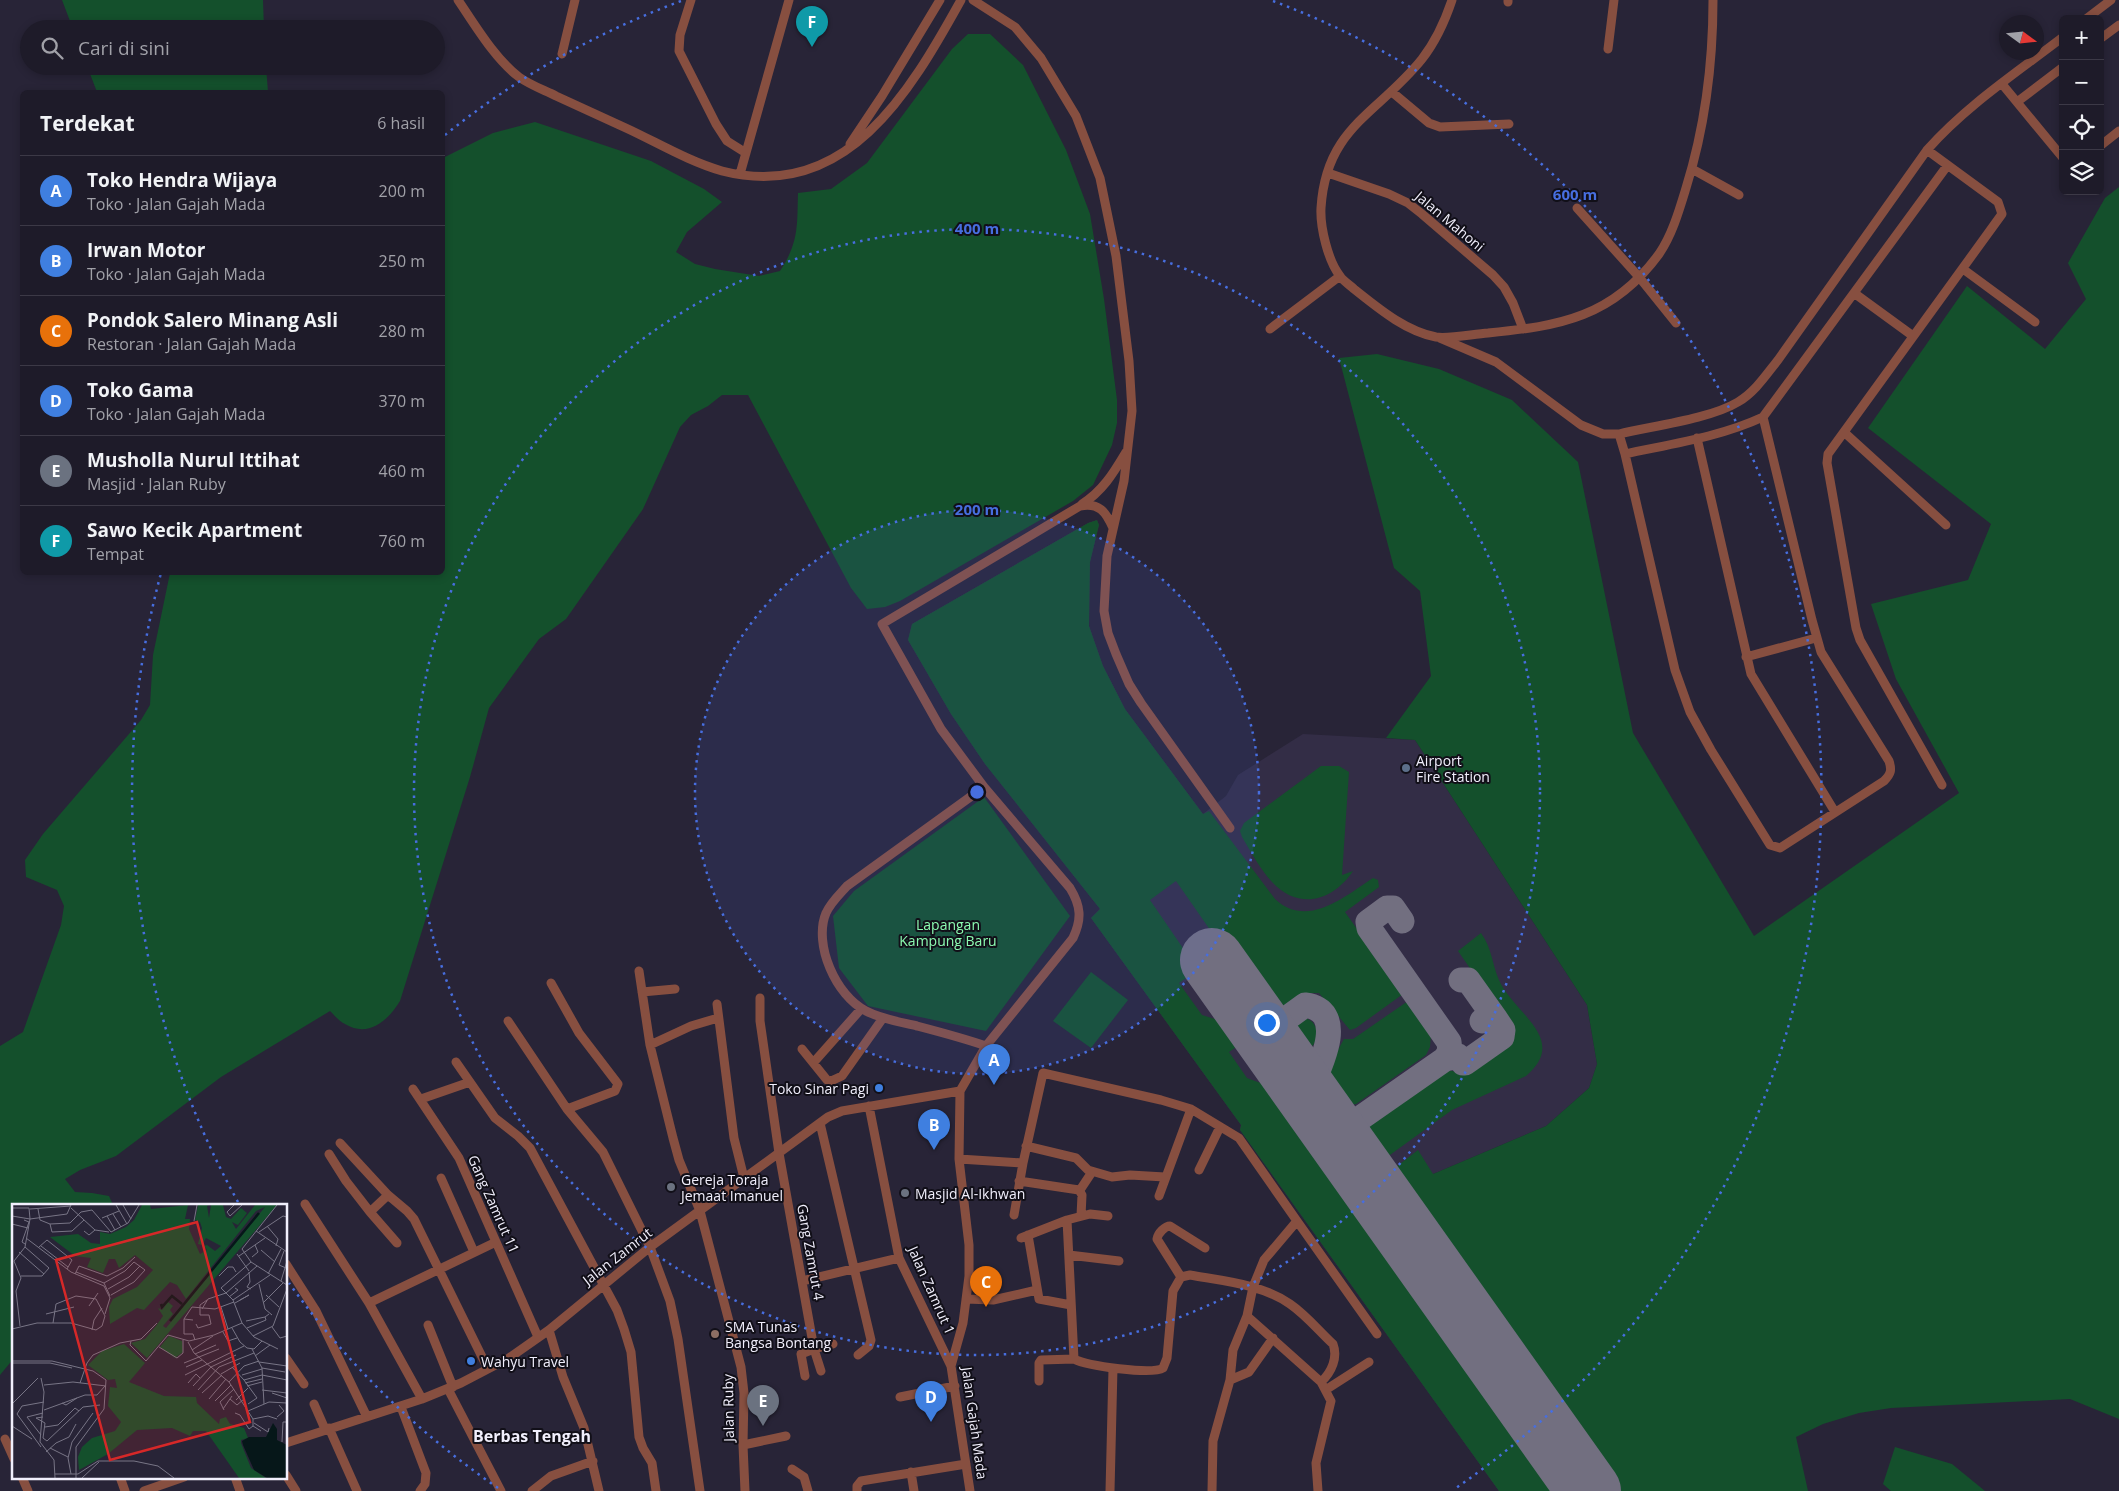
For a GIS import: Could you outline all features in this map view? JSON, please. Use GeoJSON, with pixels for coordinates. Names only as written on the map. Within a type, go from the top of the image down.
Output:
{"type":"FeatureCollection","features":[{"type":"Feature","properties":{"kind":"street"},"geometry":{"type":"LineString","coordinates":[[458,0],[482,36],[519,77],[707,166],[740,174],[762,176],[799,173],[834,159],[870,133],[895,105],[939,40],[961,0]]}},
{"type":"Feature","properties":{"kind":"street"},"geometry":{"type":"LineString","coordinates":[[562,54],[575,0]]}},
{"type":"Feature","properties":{"kind":"street"},"geometry":{"type":"LineString","coordinates":[[691,0],[680,35],[679,52],[716,124],[727,141],[746,152]]}},
{"type":"Feature","properties":{"kind":"street"},"geometry":{"type":"LineString","coordinates":[[740,174],[789,0]]}},
{"type":"Feature","properties":{"kind":"street"},"geometry":{"type":"LineString","coordinates":[[847,148],[882,96],[940,0]]}},
{"type":"Feature","properties":{"kind":"street"},"geometry":{"type":"LineString","coordinates":[[973,0],[1015,27],[1040,58],[1076,116],[1100,178],[1116,256],[1129,361],[1132,411],[1129,447],[1107,556],[1104,611],[1108,633],[1116,654],[1141,703],[1230,828]]}},
{"type":"Feature","properties":{"kind":"street"},"geometry":{"type":"LineString","coordinates":[[1452,0],[1433,43],[1422,59],[1392,92],[1358,121],[1343,139],[1332,157],[1321,208],[1323,235],[1340,276],[1394,319],[1416,330],[1477,352],[1496,362],[1568,417],[1603,434],[1619,434],[1717,412],[1738,402],[1751,392],[1778,360],[1927,150],[1963,114],[2059,40]]}},
{"type":"Feature","properties":{"kind":"street"},"geometry":{"type":"LineString","coordinates":[[1608,49],[1614,0]]}},
{"type":"Feature","properties":{"kind":"street"},"geometry":{"type":"LineString","coordinates":[[1438,337],[1523,329],[1561,322],[1591,312],[1606,304],[1639,277],[1659,254],[1670,234],[1692,169],[1707,99],[1713,0]]}},
{"type":"Feature","properties":{"kind":"street"},"geometry":{"type":"LineString","coordinates":[[2091,15],[2111,0]]}},
{"type":"Feature","properties":{"kind":"street"},"geometry":{"type":"LineString","coordinates":[[2104,36],[2119,25]]}},
{"type":"Feature","properties":{"kind":"street"},"geometry":{"type":"LineString","coordinates":[[2017,102],[2059,70]]}},
{"type":"Feature","properties":{"kind":"street"},"geometry":{"type":"LineString","coordinates":[[2002,84],[2059,153]]}},
{"type":"Feature","properties":{"kind":"street"},"geometry":{"type":"LineString","coordinates":[[1392,92],[1429,123],[1440,127],[1509,124]]}},
{"type":"Feature","properties":{"kind":"street"},"geometry":{"type":"LineString","coordinates":[[2104,143],[2119,131]]}},
{"type":"Feature","properties":{"kind":"street"},"geometry":{"type":"LineString","coordinates":[[1927,150],[1998,202],[2002,209],[1998,221],[1828,454],[1827,463],[1856,628],[1871,662],[1942,785]]}},
{"type":"Feature","properties":{"kind":"street"},"geometry":{"type":"LineString","coordinates":[[1625,454],[1697,438],[1763,417],[1947,166]]}},
{"type":"Feature","properties":{"kind":"street"},"geometry":{"type":"LineString","coordinates":[[1692,169],[1739,195]]}},
{"type":"Feature","properties":{"kind":"street","name":"Jalan Mahoni"},"geometry":{"type":"LineString","coordinates":[[1328,173],[1389,194],[1408,203],[1422,214],[1493,275],[1504,287],[1514,303],[1523,329]]}},
{"type":"Feature","properties":{"kind":"street"},"geometry":{"type":"LineString","coordinates":[[1577,208],[1639,277],[1676,323]]}},
{"type":"Feature","properties":{"kind":"street"},"geometry":{"type":"LineString","coordinates":[[1963,269],[2035,322]]}},
{"type":"Feature","properties":{"kind":"street"},"geometry":{"type":"LineString","coordinates":[[1270,329],[1340,276]]}},
{"type":"Feature","properties":{"kind":"street"},"geometry":{"type":"LineString","coordinates":[[1854,293],[1913,336]]}},
{"type":"Feature","properties":{"kind":"street"},"geometry":{"type":"LineString","coordinates":[[1476,334],[1477,352]]}},
{"type":"Feature","properties":{"kind":"street"},"geometry":{"type":"LineString","coordinates":[[1619,434],[1675,670],[1698,727],[1770,845],[1780,848],[1884,781],[1890,776],[1892,770],[1889,762],[1824,657],[1816,638],[1763,417]]}},
{"type":"Feature","properties":{"kind":"street"},"geometry":{"type":"LineString","coordinates":[[1845,433],[1946,525]]}},
{"type":"Feature","properties":{"kind":"street"},"geometry":{"type":"LineString","coordinates":[[1697,438],[1751,674],[1834,812]]}},
{"type":"Feature","properties":{"kind":"street"},"geometry":{"type":"LineString","coordinates":[[960,1091],[986,1046],[1073,938],[1079,925],[1080,914],[1077,900],[1070,888],[984,787],[941,729],[882,624],[1092,498],[1107,482],[1129,447]]}},
{"type":"Feature","properties":{"kind":"street"},"geometry":{"type":"LineString","coordinates":[[1080,506],[1088,504],[1101,508],[1108,514],[1113,528]]}},
{"type":"Feature","properties":{"kind":"street"},"geometry":{"type":"LineString","coordinates":[[1746,657],[1816,638]]}},
{"type":"Feature","properties":{"kind":"street"},"geometry":{"type":"LineString","coordinates":[[984,787],[847,886],[826,913],[822,939],[825,956],[836,980],[861,1009],[882,1018],[967,1038],[986,1046]]}},
{"type":"Feature","properties":{"kind":"street","name":"Jalan Ruby"},"geometry":{"type":"LineString","coordinates":[[639,971],[650,1045],[676,1150],[700,1210],[741,1367],[744,1393],[742,1445],[745,1491]]}},
{"type":"Feature","properties":{"kind":"street"},"geometry":{"type":"LineString","coordinates":[[551,983],[574,1025],[618,1084],[615,1090],[567,1109]]}},
{"type":"Feature","properties":{"kind":"street"},"geometry":{"type":"LineString","coordinates":[[642,992],[675,989]]}},
{"type":"Feature","properties":{"kind":"street","name":"Gang Zamrut 4"},"geometry":{"type":"LineString","coordinates":[[760,998],[760,1020],[779,1153],[814,1349],[822,1371]]}},
{"type":"Feature","properties":{"kind":"street"},"geometry":{"type":"LineString","coordinates":[[717,1004],[734,1138],[744,1178]]}},
{"type":"Feature","properties":{"kind":"street"},"geometry":{"type":"LineString","coordinates":[[814,1062],[861,1009]]}},
{"type":"Feature","properties":{"kind":"street"},"geometry":{"type":"LineString","coordinates":[[650,1045],[691,1026],[718,1018]]}},
{"type":"Feature","properties":{"kind":"street"},"geometry":{"type":"LineString","coordinates":[[802,1049],[827,1080],[831,1081],[840,1078],[882,1018]]}},
{"type":"Feature","properties":{"kind":"street"},"geometry":{"type":"LineString","coordinates":[[508,1021],[567,1109],[603,1152],[650,1247],[670,1301],[675,1324],[700,1491]]}},
{"type":"Feature","properties":{"kind":"street"},"geometry":{"type":"LineString","coordinates":[[456,1062],[495,1118],[530,1148],[617,1310],[631,1352],[640,1443],[652,1463],[656,1491]]}},
{"type":"Feature","properties":{"kind":"street"},"geometry":{"type":"LineString","coordinates":[[1014,1216],[1026,1146],[1043,1073],[1161,1100],[1191,1109],[1239,1138],[1377,1334]]}},
{"type":"Feature","properties":{"kind":"street"},"geometry":{"type":"LineString","coordinates":[[420,1099],[470,1082]]}},
{"type":"Feature","properties":{"kind":"street","name":"Gang Zamrut 11"},"geometry":{"type":"LineString","coordinates":[[412,1089],[459,1158],[538,1337]]}},
{"type":"Feature","properties":{"kind":"street","name":"Jalan Zamrut"},"geometry":{"type":"LineString","coordinates":[[288,1442],[422,1399],[450,1388],[509,1358],[548,1330],[650,1247],[820,1123],[842,1111],[960,1091]]}},
{"type":"Feature","properties":{"kind":"street","name":"Jalan Gajah Mada"},"geometry":{"type":"LineString","coordinates":[[960,1091],[959,1158],[969,1245],[963,1323],[951,1366],[970,1491]]}},
{"type":"Feature","properties":{"kind":"street","name":"Jalan Zamrut 1"},"geometry":{"type":"LineString","coordinates":[[869,1106],[899,1258],[951,1366]]}},
{"type":"Feature","properties":{"kind":"street"},"geometry":{"type":"LineString","coordinates":[[1158,1196],[1191,1109]]}},
{"type":"Feature","properties":{"kind":"street"},"geometry":{"type":"LineString","coordinates":[[820,1123],[870,1340],[869,1346],[858,1355]]}},
{"type":"Feature","properties":{"kind":"street"},"geometry":{"type":"LineString","coordinates":[[1199,1170],[1220,1127]]}},
{"type":"Feature","properties":{"kind":"street"},"geometry":{"type":"LineString","coordinates":[[340,1143],[388,1196],[414,1219],[488,1369]]}},
{"type":"Feature","properties":{"kind":"street"},"geometry":{"type":"LineString","coordinates":[[1026,1146],[1076,1158],[1085,1168],[1092,1172],[1112,1177],[1130,1174],[1165,1177]]}},
{"type":"Feature","properties":{"kind":"street"},"geometry":{"type":"LineString","coordinates":[[328,1154],[370,1212],[397,1243]]}},
{"type":"Feature","properties":{"kind":"street"},"geometry":{"type":"LineString","coordinates":[[959,1158],[1023,1163]]}},
{"type":"Feature","properties":{"kind":"street"},"geometry":{"type":"LineString","coordinates":[[1080,1190],[1092,1172]]}},
{"type":"Feature","properties":{"kind":"street"},"geometry":{"type":"LineString","coordinates":[[441,1178],[474,1252]]}},
{"type":"Feature","properties":{"kind":"street"},"geometry":{"type":"LineString","coordinates":[[1019,1181],[1080,1190]]}},
{"type":"Feature","properties":{"kind":"street"},"geometry":{"type":"LineString","coordinates":[[1080,1190],[1082,1195],[1081,1216]]}},
{"type":"Feature","properties":{"kind":"street"},"geometry":{"type":"LineString","coordinates":[[370,1212],[388,1196]]}},
{"type":"Feature","properties":{"kind":"street"},"geometry":{"type":"LineString","coordinates":[[305,1204],[370,1303],[422,1399]]}},
{"type":"Feature","properties":{"kind":"street"},"geometry":{"type":"LineString","coordinates":[[1071,1305],[1039,1299],[1024,1237],[1081,1216],[1108,1216]]}},
{"type":"Feature","properties":{"kind":"street"},"geometry":{"type":"LineString","coordinates":[[1067,1220],[1074,1359]]}},
{"type":"Feature","properties":{"kind":"street"},"geometry":{"type":"LineString","coordinates":[[1212,1491],[1213,1441],[1230,1380],[1233,1350],[1248,1316],[1253,1287],[1264,1260],[1297,1221]]}},
{"type":"Feature","properties":{"kind":"street"},"geometry":{"type":"LineString","coordinates":[[1180,1277],[1157,1239],[1158,1235],[1166,1226],[1170,1226],[1205,1248]]}},
{"type":"Feature","properties":{"kind":"street"},"geometry":{"type":"LineString","coordinates":[[370,1303],[496,1242]]}},
{"type":"Feature","properties":{"kind":"street"},"geometry":{"type":"LineString","coordinates":[[1069,1255],[1119,1261]]}},
{"type":"Feature","properties":{"kind":"street"},"geometry":{"type":"LineString","coordinates":[[802,1281],[899,1258]]}},
{"type":"Feature","properties":{"kind":"street"},"geometry":{"type":"LineString","coordinates":[[288,1267],[316,1310],[367,1417]]}},
{"type":"Feature","properties":{"kind":"street"},"geometry":{"type":"LineString","coordinates":[[1039,1381],[1039,1363],[1041,1360],[1074,1359],[1113,1368],[1155,1371],[1164,1368],[1167,1358],[1172,1291],[1180,1277],[1190,1275],[1270,1292],[1292,1305],[1332,1344],[1336,1351],[1335,1359],[1324,1386]]}},
{"type":"Feature","properties":{"kind":"street"},"geometry":{"type":"LineString","coordinates":[[966,1299],[993,1300],[1025,1291],[1037,1290]]}},
{"type":"Feature","properties":{"kind":"street"},"geometry":{"type":"LineString","coordinates":[[1248,1316],[1324,1386],[1332,1401],[1316,1463],[1318,1491]]}},
{"type":"Feature","properties":{"kind":"street"},"geometry":{"type":"LineString","coordinates":[[428,1325],[450,1388],[501,1491]]}},
{"type":"Feature","properties":{"kind":"street"},"geometry":{"type":"LineString","coordinates":[[548,1330],[563,1377],[584,1428],[599,1491]]}},
{"type":"Feature","properties":{"kind":"street"},"geometry":{"type":"LineString","coordinates":[[1230,1380],[1249,1372],[1273,1338]]}},
{"type":"Feature","properties":{"kind":"street"},"geometry":{"type":"LineString","coordinates":[[805,1376],[801,1354],[833,1344]]}},
{"type":"Feature","properties":{"kind":"street"},"geometry":{"type":"LineString","coordinates":[[288,1361],[304,1384]]}},
{"type":"Feature","properties":{"kind":"street"},"geometry":{"type":"LineString","coordinates":[[1324,1386],[1369,1362]]}},
{"type":"Feature","properties":{"kind":"street"},"geometry":{"type":"LineString","coordinates":[[1110,1491],[1113,1368]]}},
{"type":"Feature","properties":{"kind":"street"},"geometry":{"type":"LineString","coordinates":[[900,1397],[954,1386]]}},
{"type":"Feature","properties":{"kind":"street"},"geometry":{"type":"LineString","coordinates":[[314,1404],[357,1491]]}},
{"type":"Feature","properties":{"kind":"street"},"geometry":{"type":"LineString","coordinates":[[401,1407],[426,1473],[425,1484],[420,1491]]}},
{"type":"Feature","properties":{"kind":"street"},"geometry":{"type":"LineString","coordinates":[[742,1445],[786,1436]]}},
{"type":"Feature","properties":{"kind":"street"},"geometry":{"type":"LineString","coordinates":[[6,1438],[12,1454]]}},
{"type":"Feature","properties":{"kind":"street"},"geometry":{"type":"LineString","coordinates":[[532,1491],[551,1476],[593,1461]]}},
{"type":"Feature","properties":{"kind":"street"},"geometry":{"type":"LineString","coordinates":[[857,1491],[857,1486],[861,1481],[966,1464]]}},
{"type":"Feature","properties":{"kind":"street"},"geometry":{"type":"LineString","coordinates":[[792,1469],[804,1477],[808,1491]]}},
{"type":"Feature","properties":{"kind":"street"},"geometry":{"type":"LineString","coordinates":[[911,1472],[914,1491]]}},
{"type":"Feature","properties":{"kind":"street"},"geometry":{"type":"LineString","coordinates":[[22,1478],[28,1491]]}},
{"type":"Feature","properties":{"kind":"street"},"geometry":{"type":"LineString","coordinates":[[120,1478],[125,1491]]}},
{"type":"Feature","properties":{"kind":"street"},"geometry":{"type":"LineString","coordinates":[[144,1491],[165,1480],[178,1478]]}},
{"type":"Feature","properties":{"kind":"street"},"geometry":{"type":"LineString","coordinates":[[235,1478],[240,1491]]}},
{"type":"Feature","properties":{"kind":"street"},"geometry":{"type":"LineString","coordinates":[[288,1478],[296,1491]]}},
{"type":"Feature","properties":{"kind":"shaded area"},"geometry":{"type":"Polygon","coordinates":[[[1097,520],[1099,525],[1090,562],[1089,626],[1103,666],[1125,709],[1203,814],[1226,796],[1238,775],[1303,734],[1415,740],[1587,1005],[1597,1064],[1589,1088],[1546,1126],[1433,1174],[1660,1491],[1499,1491],[1240,1130],[1241,1125],[1091,918],[1100,909],[985,764],[951,714],[908,640],[912,624],[1088,523],[1097,520]]]}},
{"type":"Feature","properties":{"kind":"green space"},"geometry":{"type":"Polygon","coordinates":[[[62,0],[263,0],[264,20],[70,20],[62,0]]]}},
{"type":"Feature","properties":{"kind":"green space"},"geometry":{"type":"Polygon","coordinates":[[[968,34],[990,34],[1023,65],[1066,150],[1090,214],[1104,299],[1117,400],[1117,423],[1112,445],[1093,485],[1073,501],[900,601],[885,607],[867,609],[851,588],[748,395],[722,395],[708,406],[691,415],[680,427],[643,509],[566,619],[539,639],[489,708],[470,777],[400,1001],[390,1015],[377,1025],[362,1029],[353,1028],[343,1023],[330,1011],[221,1077],[116,1156],[80,1170],[65,1179],[75,1192],[109,1196],[113,1204],[12,1204],[12,1360],[0,1375],[0,1046],[23,1032],[61,925],[64,906],[57,890],[26,877],[25,860],[43,834],[141,720],[150,705],[153,655],[170,575],[445,575],[445,157],[493,133],[535,122],[651,161],[704,189],[722,202],[687,232],[676,252],[695,264],[759,276],[780,271],[791,251],[796,234],[798,193],[831,189],[867,163],[952,49],[968,34]]]}},
{"type":"Feature","properties":{"kind":"green space"},"geometry":{"type":"Polygon","coordinates":[[[90,75],[267,75],[268,90],[96,90],[90,75]]]}},
{"type":"Feature","properties":{"kind":"green space"},"geometry":{"type":"Polygon","coordinates":[[[2119,187],[2119,1419],[2070,1399],[1891,1408],[1859,1413],[1823,1424],[1796,1437],[1808,1491],[1610,1491],[1390,1183],[1392,1170],[1418,1150],[1433,1174],[1546,1126],[1589,1088],[1597,1064],[1587,1005],[1415,740],[1386,738],[1431,676],[1420,591],[1394,568],[1339,358],[1377,354],[1439,369],[1512,400],[1578,462],[1633,733],[1754,936],[1959,793],[1896,679],[1871,604],[1968,580],[1991,524],[1868,428],[1967,286],[2045,349],[2086,299],[2068,263],[2105,198],[2119,187]]]}},
{"type":"Feature","properties":{"kind":"green space"},"geometry":{"type":"Polygon","coordinates":[[[1097,520],[1099,525],[1090,562],[1089,626],[1103,666],[1125,709],[1203,814],[1209,811],[1275,899],[1287,907],[1300,911],[1312,911],[1338,901],[1373,878],[1378,880],[1379,887],[1345,912],[1403,994],[1356,1028],[1350,1030],[1319,993],[1304,993],[1270,1016],[1176,881],[1150,900],[1198,970],[1179,983],[1202,1015],[1240,1027],[1248,1039],[1229,1052],[1247,1078],[1285,1092],[1569,1491],[1499,1491],[1240,1130],[1241,1125],[1091,918],[1100,909],[985,764],[951,714],[908,640],[912,624],[1088,523],[1097,520]]]}},
{"type":"Feature","properties":{"kind":"green space"},"geometry":{"type":"Polygon","coordinates":[[[1321,766],[1339,766],[1349,772],[1342,875],[1353,871],[1336,889],[1326,895],[1315,899],[1304,899],[1293,897],[1282,891],[1272,882],[1256,860],[1240,831],[1244,823],[1321,766]]]}},
{"type":"Feature","properties":{"kind":"green space","name":"Lapangan Kampung Baru"},"geometry":{"type":"Polygon","coordinates":[[[984,797],[1070,916],[986,1031],[868,1006],[839,968],[833,916],[854,891],[984,797]]]}},
{"type":"Feature","properties":{"kind":"green space"},"geometry":{"type":"Polygon","coordinates":[[[1481,933],[1487,944],[1499,980],[1506,992],[1534,1026],[1540,1038],[1542,1050],[1538,1063],[1526,1076],[1452,1110],[1383,1160],[1372,1158],[1360,1142],[1360,1134],[1367,1120],[1434,1073],[1447,1070],[1459,1073],[1515,1033],[1458,951],[1481,933]]]}},
{"type":"Feature","properties":{"kind":"green space"},"geometry":{"type":"Polygon","coordinates":[[[1091,972],[1128,1000],[1091,1048],[1053,1021],[1091,972]]]}},
{"type":"Feature","properties":{"kind":"green space"},"geometry":{"type":"Polygon","coordinates":[[[1408,1001],[1431,1035],[1430,1047],[1426,1055],[1356,1104],[1340,1105],[1333,1101],[1323,1089],[1330,1064],[1344,1039],[1353,1039],[1408,1001]]]}},
{"type":"Feature","properties":{"kind":"green space"},"geometry":{"type":"Polygon","coordinates":[[[1305,1018],[1311,1021],[1317,1032],[1314,1043],[1306,1049],[1296,1045],[1288,1032],[1299,1019],[1305,1018]]]}},
{"type":"Feature","properties":{"kind":"green space"},"geometry":{"type":"Polygon","coordinates":[[[1895,1447],[1952,1464],[1985,1491],[1891,1491],[1883,1484],[1895,1447]]]}},
{"type":"Feature","properties":{"kind":"taxiway"},"geometry":{"type":"LineString","coordinates":[[1349,1126],[1445,1059],[1450,1051],[1449,1042],[1369,928],[1368,922],[1387,908],[1393,908],[1402,921]]}},
{"type":"Feature","properties":{"kind":"taxiway"},"geometry":{"type":"LineString","coordinates":[[1461,980],[1468,980],[1495,1018]]}},
{"type":"Feature","properties":{"kind":"taxiway"},"geometry":{"type":"LineString","coordinates":[[1264,1035],[1305,1005],[1319,1010],[1326,1019],[1328,1030],[1327,1044],[1323,1059],[1307,1096]]}},
{"type":"Feature","properties":{"kind":"taxiway"},"geometry":{"type":"LineString","coordinates":[[1445,1059],[1458,1056],[1465,1063],[1502,1037],[1503,1030],[1495,1018],[1490,1017],[1482,1021]]}},
{"type":"Feature","properties":{"kind":"taxiway"},"geometry":{"type":"LineString","coordinates":[[1323,1118],[1337,1126],[1349,1126],[1346,1134],[1345,1149]]}},
{"type":"Feature","properties":{"kind":"runway"},"geometry":{"type":"LineString","coordinates":[[1212,960],[1589,1491]]}},
{"type":"Feature","properties":{"kind":"place","name":"Sawo Kecik Apartment"},"geometry":{"type":"Point","coordinates":[812,47]}},
{"type":"Feature","properties":{"kind":"place","name":"Airport Fire Station"},"geometry":{"type":"Point","coordinates":[1406,768]}},
{"type":"Feature","properties":{"kind":"place","name":"Toko Hendra Wijaya"},"geometry":{"type":"Point","coordinates":[994,1085]}},
{"type":"Feature","properties":{"kind":"place","name":"Toko Sinar Pagi"},"geometry":{"type":"Point","coordinates":[879,1088]}},
{"type":"Feature","properties":{"kind":"place","name":"Irwan Motor"},"geometry":{"type":"Point","coordinates":[934,1150]}},
{"type":"Feature","properties":{"kind":"place","name":"Gereja Toraja Jemaat Imanuel"},"geometry":{"type":"Point","coordinates":[671,1187]}},
{"type":"Feature","properties":{"kind":"place","name":"Masjid Al-Ikhwan"},"geometry":{"type":"Point","coordinates":[905,1193]}},
{"type":"Feature","properties":{"kind":"place","name":"Pondok Salero Minang Asli"},"geometry":{"type":"Point","coordinates":[986,1307]}},
{"type":"Feature","properties":{"kind":"place","name":"SMA Tunas Bangsa Bontang"},"geometry":{"type":"Point","coordinates":[715,1334]}},
{"type":"Feature","properties":{"kind":"place","name":"Wahyu Travel"},"geometry":{"type":"Point","coordinates":[471,1361]}},
{"type":"Feature","properties":{"kind":"place","name":"Toko Gama"},"geometry":{"type":"Point","coordinates":[931,1422]}},
{"type":"Feature","properties":{"kind":"place","name":"Musholla Nurul Ittihat"},"geometry":{"type":"Point","coordinates":[763,1426]}},
{"type":"Feature","properties":{"kind":"district","name":"Berbas Tengah"},"geometry":{"type":"Point","coordinates":[532,1436]}}]}
